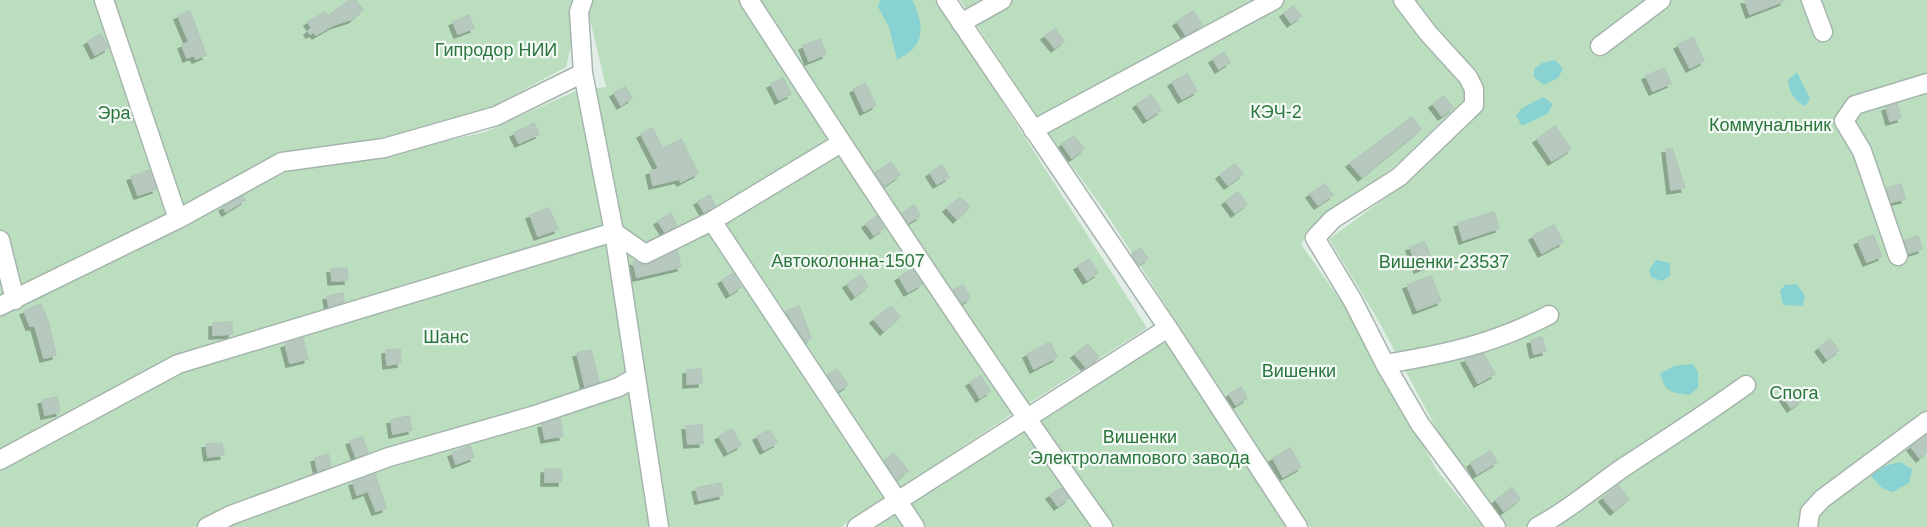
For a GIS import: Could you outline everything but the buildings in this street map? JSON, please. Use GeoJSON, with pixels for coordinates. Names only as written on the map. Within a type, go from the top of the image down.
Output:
{"type":"FeatureCollection","features":[{"type":"Feature","properties":{"kind":"street"},"geometry":{"type":"LineString","coordinates":[[104,0],[178,219]]}},
{"type":"Feature","properties":{"kind":"street"},"geometry":{"type":"LineString","coordinates":[[583,0],[579,12],[583,74],[614,232],[659,527]]}},
{"type":"Feature","properties":{"kind":"street"},"geometry":{"type":"LineString","coordinates":[[749,0],[841,143],[1025,418],[1103,527]]}},
{"type":"Feature","properties":{"kind":"street"},"geometry":{"type":"LineString","coordinates":[[946,0],[1168,328],[1298,527]]}},
{"type":"Feature","properties":{"kind":"street"},"geometry":{"type":"LineString","coordinates":[[961,23],[1002,0]]}},
{"type":"Feature","properties":{"kind":"street"},"geometry":{"type":"LineString","coordinates":[[1033,130],[1274,0]]}},
{"type":"Feature","properties":{"kind":"street"},"geometry":{"type":"LineString","coordinates":[[1403,0],[1428,33],[1467,77],[1474,89],[1474,105],[1399,177],[1333,219],[1315,238],[1353,301],[1385,364],[1420,424],[1496,527]]}},
{"type":"Feature","properties":{"kind":"street"},"geometry":{"type":"LineString","coordinates":[[1600,46],[1662,0]]}},
{"type":"Feature","properties":{"kind":"street"},"geometry":{"type":"LineString","coordinates":[[1811,0],[1823,32]]}},
{"type":"Feature","properties":{"kind":"street"},"geometry":{"type":"LineString","coordinates":[[0,240],[8,303],[178,219],[282,162],[384,148],[496,116],[583,74]]}},
{"type":"Feature","properties":{"kind":"street"},"geometry":{"type":"LineString","coordinates":[[1898,256],[1862,151],[1844,121],[1855,105],[1927,83]]}},
{"type":"Feature","properties":{"kind":"street"},"geometry":{"type":"LineString","coordinates":[[614,232],[645,254],[712,221],[841,143]]}},
{"type":"Feature","properties":{"kind":"street"},"geometry":{"type":"LineString","coordinates":[[712,221],[915,527]]}},
{"type":"Feature","properties":{"kind":"street"},"geometry":{"type":"LineString","coordinates":[[0,460],[178,364],[614,232]]}},
{"type":"Feature","properties":{"kind":"street"},"geometry":{"type":"LineString","coordinates":[[1385,364],[1466,349],[1521,330],[1549,315]]}},
{"type":"Feature","properties":{"kind":"street"},"geometry":{"type":"LineString","coordinates":[[857,527],[1168,328]]}},
{"type":"Feature","properties":{"kind":"street"},"geometry":{"type":"LineString","coordinates":[[207,527],[231,515],[389,457],[532,416],[619,387],[636,377]]}},
{"type":"Feature","properties":{"kind":"street"},"geometry":{"type":"LineString","coordinates":[[1537,527],[1560,515],[1623,468],[1746,385]]}},
{"type":"Feature","properties":{"kind":"street"},"geometry":{"type":"LineString","coordinates":[[1808,527],[1810,512],[1822,500],[1927,421]]}},
{"type":"Feature","properties":{"kind":"green space","name":"Эра"},"geometry":{"type":"Polygon","coordinates":[[[0,0],[572,0],[576,26],[566,67],[477,115],[377,139],[297,150],[0,297],[0,0]]]}},
{"type":"Feature","properties":{"kind":"green space"},"geometry":{"type":"Polygon","coordinates":[[[593,0],[937,0],[1147,328],[841,527],[0,527],[0,313],[296,167],[374,157],[485,132],[578,90],[606,87],[588,11],[593,0]]]}},
{"type":"Feature","properties":{"kind":"green space"},"geometry":{"type":"Polygon","coordinates":[[[960,0],[1927,0],[1927,527],[1506,527],[1450,454],[1378,320],[1329,239],[1406,183],[1465,128],[1455,115],[1393,168],[1320,218],[1301,244],[1362,331],[1436,469],[1483,527],[1310,527],[1102,207],[1049,135],[960,0]]]}},
{"type":"Feature","properties":{"kind":"green space","name":"Вишенки Электролампового завода"},"geometry":{"type":"Polygon","coordinates":[[[1162,337],[1291,527],[866,527],[1162,337]]]}},
{"type":"Feature","properties":{"kind":"water"},"geometry":{"type":"Polygon","coordinates":[[[880,0],[912,0],[919,19],[921,32],[917,44],[897,60],[889,27],[878,7],[880,0]]]}},
{"type":"Feature","properties":{"kind":"water"},"geometry":{"type":"Polygon","coordinates":[[[1555,60],[1563,69],[1558,78],[1544,85],[1534,77],[1534,69],[1542,63],[1555,60]]]}},
{"type":"Feature","properties":{"kind":"water"},"geometry":{"type":"Polygon","coordinates":[[[1797,72],[1810,99],[1805,106],[1795,99],[1788,80],[1797,72]]]}},
{"type":"Feature","properties":{"kind":"water"},"geometry":{"type":"Polygon","coordinates":[[[1543,97],[1553,104],[1547,114],[1522,126],[1516,116],[1521,109],[1543,97]]]}},
{"type":"Feature","properties":{"kind":"water"},"geometry":{"type":"Polygon","coordinates":[[[1656,260],[1670,263],[1670,276],[1662,281],[1651,277],[1649,270],[1656,260]]]}},
{"type":"Feature","properties":{"kind":"water"},"geometry":{"type":"Polygon","coordinates":[[[1797,284],[1805,296],[1803,306],[1783,305],[1780,291],[1785,285],[1797,284]]]}},
{"type":"Feature","properties":{"kind":"water"},"geometry":{"type":"Polygon","coordinates":[[[1693,364],[1698,372],[1698,388],[1689,395],[1673,392],[1667,388],[1660,374],[1674,366],[1693,364]]]}},
{"type":"Feature","properties":{"kind":"water"},"geometry":{"type":"Polygon","coordinates":[[[1900,462],[1912,469],[1909,483],[1892,492],[1882,488],[1871,476],[1884,466],[1900,462]]]}},
{"type":"Feature","properties":{"kind":"park label","name":"Гипродор НИИ"},"geometry":{"type":"Point","coordinates":[496,50]}},
{"type":"Feature","properties":{"kind":"park label","name":"КЭЧ-2"},"geometry":{"type":"Point","coordinates":[1276,112]}},
{"type":"Feature","properties":{"kind":"park label","name":"Коммунальник"},"geometry":{"type":"Point","coordinates":[1770,125]}},
{"type":"Feature","properties":{"kind":"park label","name":"Автоколонна-1507"},"geometry":{"type":"Point","coordinates":[848,261]}},
{"type":"Feature","properties":{"kind":"park label","name":"Вишенки-23537"},"geometry":{"type":"Point","coordinates":[1444,262]}},
{"type":"Feature","properties":{"kind":"park label","name":"Шанс"},"geometry":{"type":"Point","coordinates":[446,337]}},
{"type":"Feature","properties":{"kind":"park label","name":"Вишенки"},"geometry":{"type":"Point","coordinates":[1299,371]}},
{"type":"Feature","properties":{"kind":"park label","name":"Спога"},"geometry":{"type":"Point","coordinates":[1794,393]}}]}
